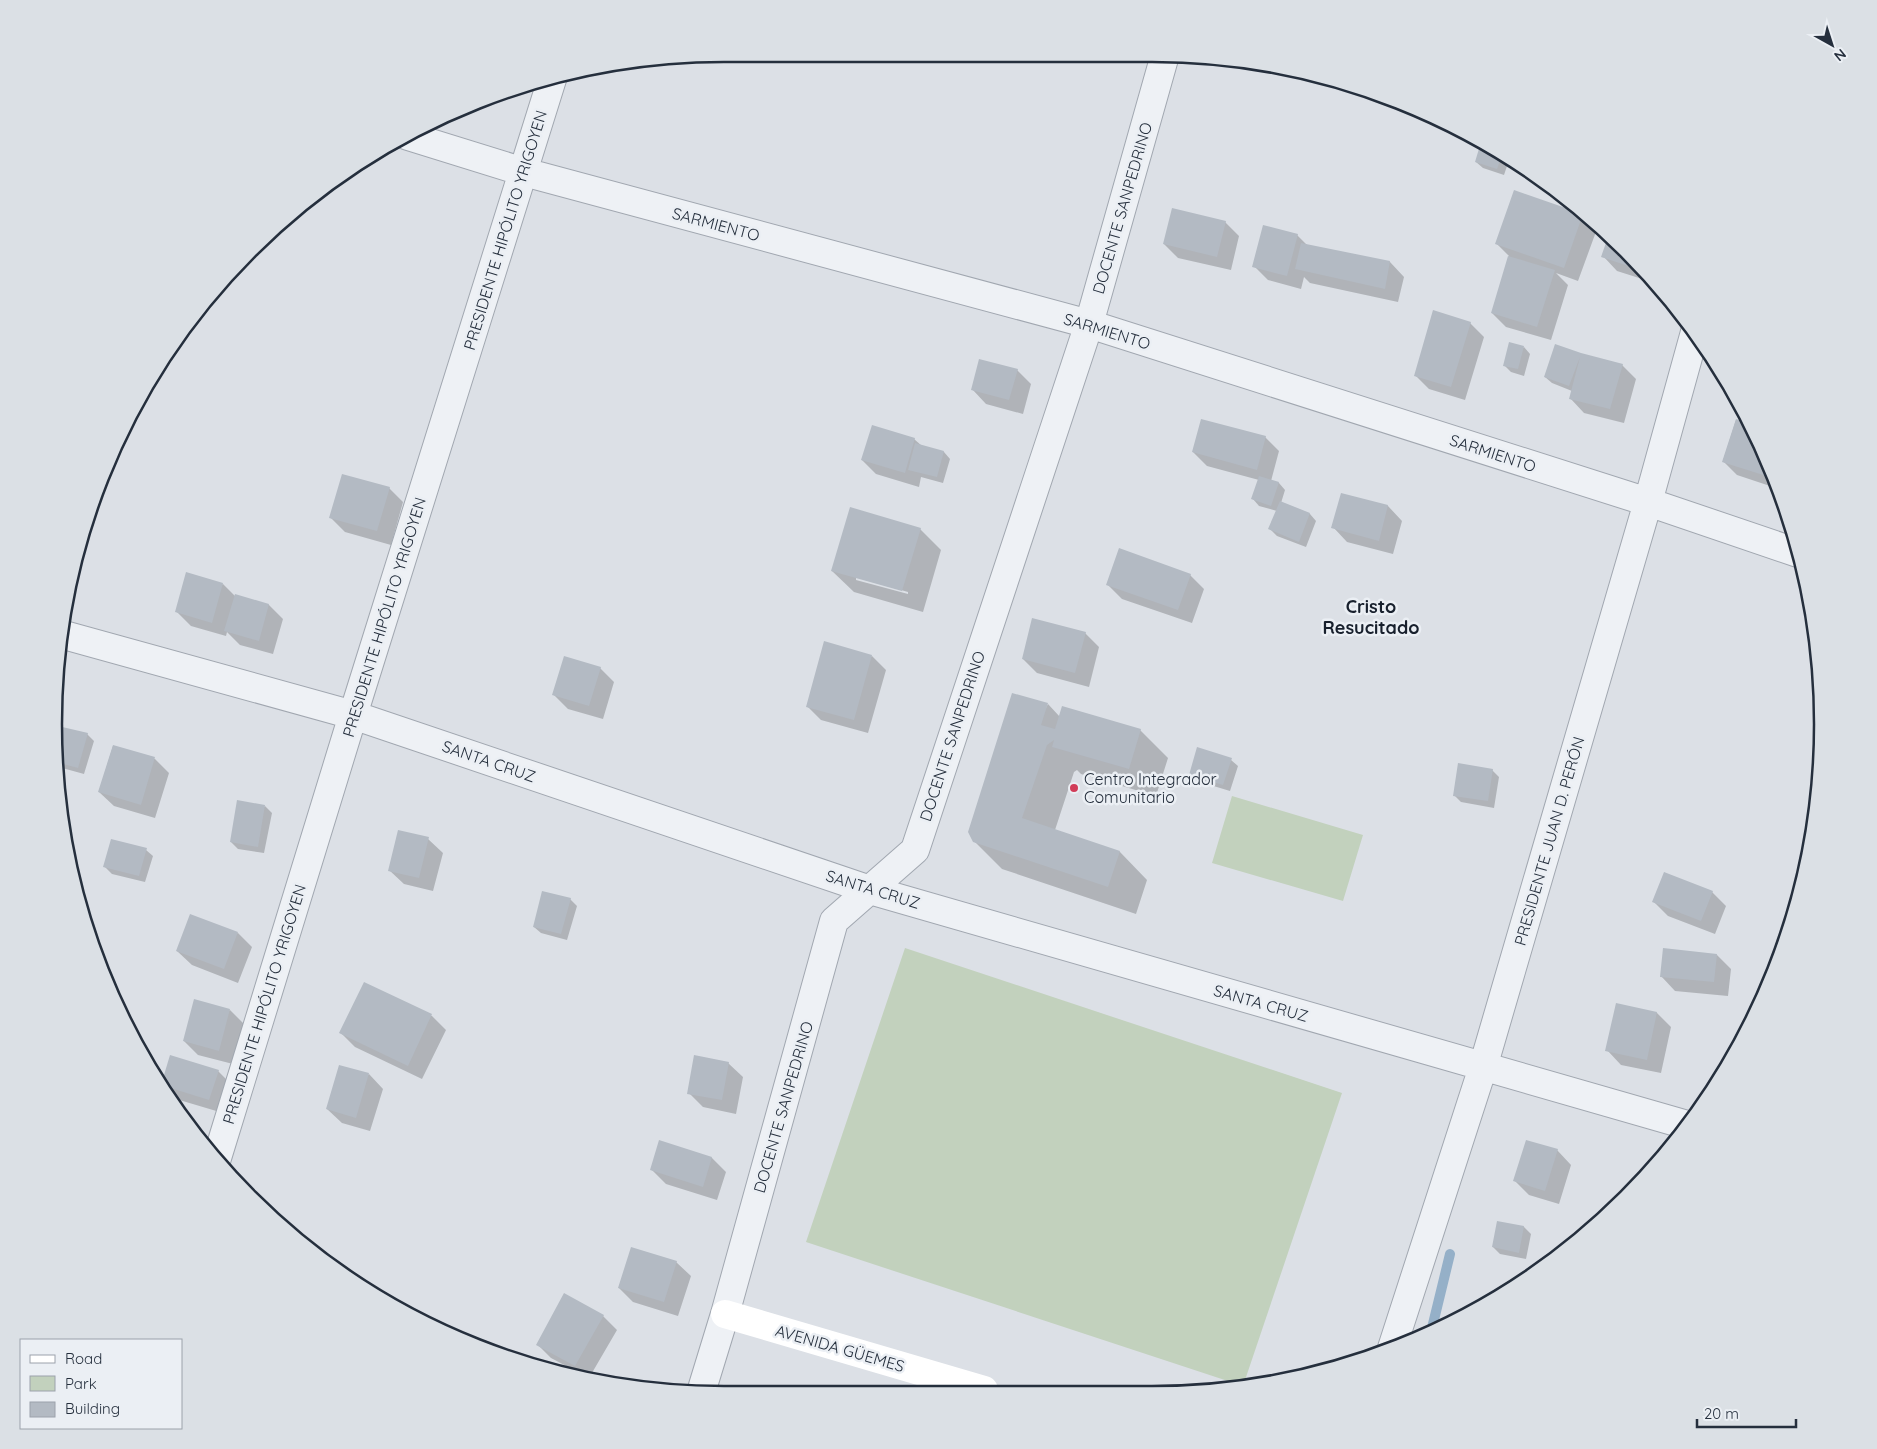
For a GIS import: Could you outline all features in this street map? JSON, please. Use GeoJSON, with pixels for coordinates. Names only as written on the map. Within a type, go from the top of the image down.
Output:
{"type":"FeatureCollection","features":[{"type":"Feature","properties":{"kind":"main road","name":"AVENIDA GÜEMES"},"geometry":{"type":"LineString","coordinates":[[725,1314],[970,1386]]}},
{"type":"Feature","properties":{"kind":"street","name":"DOCENTE SANPEDRINO"},"geometry":{"type":"LineString","coordinates":[[703,1386],[834,921],[914,850],[1089,324],[1163,62]]}},
{"type":"Feature","properties":{"kind":"street","name":"PRESIDENTE HIPÓLITO YRIGOYEN"},"geometry":{"type":"LineString","coordinates":[[219,1152],[353,715],[550,86]]}},
{"type":"Feature","properties":{"kind":"street","name":"SARMIENTO"},"geometry":{"type":"LineString","coordinates":[[417,139],[524,172],[1089,324],[1648,502],[1791,550]]}},
{"type":"Feature","properties":{"kind":"street","name":"PRESIDENTE JUAN D. PERÓN"},"geometry":{"type":"LineString","coordinates":[[1395,1340],[1483,1067],[1648,502],[1692,342]]}},
{"type":"Feature","properties":{"kind":"street","name":"SANTA CRUZ"},"geometry":{"type":"LineString","coordinates":[[68,637],[353,715],[870,890],[1681,1123]]}},
{"type":"Feature","properties":{"kind":"green space"},"geometry":{"type":"Polygon","coordinates":[[[1232,796],[1363,835],[1343,901],[1212,863],[1232,796]]]}},
{"type":"Feature","properties":{"kind":"green space"},"geometry":{"type":"Polygon","coordinates":[[[905,948],[1342,1093],[1245,1380],[1230,1382],[806,1242],[905,948]]]}},
{"type":"Feature","properties":{"kind":"building"},"geometry":{"type":"Polygon","coordinates":[[[1479,148],[1500,161],[1497,169],[1475,162],[1479,148]]]}},
{"type":"Feature","properties":{"kind":"building"},"geometry":{"type":"Polygon","coordinates":[[[1514,190],[1567,209],[1581,220],[1564,268],[1495,244],[1514,190]]]}},
{"type":"Feature","properties":{"kind":"building"},"geometry":{"type":"Polygon","coordinates":[[[1172,208],[1226,221],[1217,257],[1163,244],[1172,208]]]}},
{"type":"Feature","properties":{"kind":"building"},"geometry":{"type":"Polygon","coordinates":[[[1263,225],[1298,234],[1287,276],[1252,267],[1263,225]]]}},
{"type":"Feature","properties":{"kind":"building"},"geometry":{"type":"Polygon","coordinates":[[[1606,242],[1631,267],[1601,257],[1606,242]]]}},
{"type":"Feature","properties":{"kind":"building"},"geometry":{"type":"Polygon","coordinates":[[[1301,243],[1390,261],[1385,289],[1295,269],[1301,243]]]}},
{"type":"Feature","properties":{"kind":"building"},"geometry":{"type":"Polygon","coordinates":[[[1508,256],[1555,270],[1537,327],[1491,313],[1508,256]]]}},
{"type":"Feature","properties":{"kind":"building"},"geometry":{"type":"Polygon","coordinates":[[[1433,310],[1471,322],[1451,387],[1414,376],[1433,310]]]}},
{"type":"Feature","properties":{"kind":"building"},"geometry":{"type":"Polygon","coordinates":[[[1509,342],[1524,346],[1518,369],[1503,366],[1509,342]]]}},
{"type":"Feature","properties":{"kind":"building"},"geometry":{"type":"Polygon","coordinates":[[[1555,344],[1623,364],[1610,409],[1569,399],[1580,357],[1569,386],[1544,377],[1555,344]]]}},
{"type":"Feature","properties":{"kind":"building"},"geometry":{"type":"Polygon","coordinates":[[[979,359],[1018,369],[1009,400],[971,390],[979,359]]]}},
{"type":"Feature","properties":{"kind":"building"},"geometry":{"type":"Polygon","coordinates":[[[1201,419],[1266,436],[1257,470],[1192,452],[1201,419]]]}},
{"type":"Feature","properties":{"kind":"building"},"geometry":{"type":"Polygon","coordinates":[[[1736,419],[1740,420],[1746,432],[1766,476],[1722,462],[1736,419]]]}},
{"type":"Feature","properties":{"kind":"building"},"geometry":{"type":"Polygon","coordinates":[[[872,425],[915,438],[905,473],[861,460],[872,425]]]}},
{"type":"Feature","properties":{"kind":"building"},"geometry":{"type":"Polygon","coordinates":[[[915,443],[944,451],[937,477],[908,470],[915,443]]]}},
{"type":"Feature","properties":{"kind":"building"},"geometry":{"type":"Polygon","coordinates":[[[342,474],[390,487],[377,531],[329,518],[342,474]]]}},
{"type":"Feature","properties":{"kind":"building"},"geometry":{"type":"Polygon","coordinates":[[[1259,476],[1279,482],[1271,506],[1251,499],[1259,476]]]}},
{"type":"Feature","properties":{"kind":"building"},"geometry":{"type":"Polygon","coordinates":[[[1341,493],[1388,505],[1379,541],[1331,528],[1341,493]]]}},
{"type":"Feature","properties":{"kind":"building"},"geometry":{"type":"Polygon","coordinates":[[[1280,501],[1310,513],[1299,542],[1268,529],[1280,501]]]}},
{"type":"Feature","properties":{"kind":"building"},"geometry":{"type":"Polygon","coordinates":[[[850,507],[921,528],[902,591],[831,571],[850,507]]]}},
{"type":"Feature","properties":{"kind":"building"},"geometry":{"type":"Polygon","coordinates":[[[1119,548],[1191,574],[1178,610],[1106,585],[1119,548]]]}},
{"type":"Feature","properties":{"kind":"building"},"geometry":{"type":"Polygon","coordinates":[[[186,572],[223,583],[212,623],[175,612],[186,572]]]}},
{"type":"Feature","properties":{"kind":"building"},"geometry":{"type":"Polygon","coordinates":[[[235,594],[269,604],[259,641],[224,631],[235,594]]]}},
{"type":"Feature","properties":{"kind":"building"},"geometry":{"type":"Polygon","coordinates":[[[1032,618],[1086,632],[1075,673],[1022,659],[1032,618]]]}},
{"type":"Feature","properties":{"kind":"building"},"geometry":{"type":"Polygon","coordinates":[[[824,641],[872,655],[854,720],[806,707],[824,641]]]}},
{"type":"Feature","properties":{"kind":"building"},"geometry":{"type":"Polygon","coordinates":[[[564,656],[601,667],[589,706],[552,695],[564,656]]]}},
{"type":"Feature","properties":{"kind":"building"},"geometry":{"type":"Polygon","coordinates":[[[1012,693],[1048,703],[1041,725],[1055,729],[1062,706],[1141,729],[1129,769],[1052,747],[1054,740],[1047,745],[1022,818],[1120,851],[1108,887],[973,842],[968,832],[1012,693]]]}},
{"type":"Feature","properties":{"kind":"building"},"geometry":{"type":"Polygon","coordinates":[[[62,727],[88,733],[78,768],[64,764],[62,727]]]}},
{"type":"Feature","properties":{"kind":"building"},"geometry":{"type":"Polygon","coordinates":[[[113,745],[155,757],[141,805],[98,792],[113,745]]]}},
{"type":"Feature","properties":{"kind":"building"},"geometry":{"type":"Polygon","coordinates":[[[1197,747],[1232,758],[1223,785],[1189,775],[1197,747]]]}},
{"type":"Feature","properties":{"kind":"building"},"geometry":{"type":"Polygon","coordinates":[[[1458,763],[1493,769],[1488,801],[1453,796],[1458,763]]]}},
{"type":"Feature","properties":{"kind":"building"},"geometry":{"type":"Polygon","coordinates":[[[237,800],[265,805],[258,847],[230,842],[237,800]]]}},
{"type":"Feature","properties":{"kind":"building"},"geometry":{"type":"Polygon","coordinates":[[[398,830],[429,837],[419,878],[388,871],[398,830]]]}},
{"type":"Feature","properties":{"kind":"building"},"geometry":{"type":"Polygon","coordinates":[[[111,839],[147,848],[139,876],[103,867],[111,839]]]}},
{"type":"Feature","properties":{"kind":"building"},"geometry":{"type":"Polygon","coordinates":[[[1664,872],[1713,891],[1701,921],[1652,902],[1664,872]]]}},
{"type":"Feature","properties":{"kind":"building"},"geometry":{"type":"Polygon","coordinates":[[[542,891],[571,898],[561,934],[533,927],[542,891]]]}},
{"type":"Feature","properties":{"kind":"building"},"geometry":{"type":"Polygon","coordinates":[[[190,914],[238,932],[224,969],[176,951],[190,914]]]}},
{"type":"Feature","properties":{"kind":"building"},"geometry":{"type":"Polygon","coordinates":[[[1663,948],[1717,954],[1714,982],[1660,977],[1663,948]]]}},
{"type":"Feature","properties":{"kind":"building"},"geometry":{"type":"Polygon","coordinates":[[[364,982],[432,1014],[408,1066],[339,1033],[364,982]]]}},
{"type":"Feature","properties":{"kind":"building"},"geometry":{"type":"Polygon","coordinates":[[[194,999],[230,1009],[219,1051],[183,1041],[194,999]]]}},
{"type":"Feature","properties":{"kind":"building"},"geometry":{"type":"Polygon","coordinates":[[[1616,1003],[1657,1012],[1647,1060],[1605,1051],[1616,1003]]]}},
{"type":"Feature","properties":{"kind":"building"},"geometry":{"type":"Polygon","coordinates":[[[170,1055],[219,1070],[209,1100],[172,1088],[164,1076],[170,1055]]]}},
{"type":"Feature","properties":{"kind":"building"},"geometry":{"type":"Polygon","coordinates":[[[694,1055],[729,1062],[722,1100],[687,1094],[694,1055]]]}},
{"type":"Feature","properties":{"kind":"building"},"geometry":{"type":"Polygon","coordinates":[[[339,1065],[369,1073],[356,1118],[326,1109],[339,1065]]]}},
{"type":"Feature","properties":{"kind":"building"},"geometry":{"type":"Polygon","coordinates":[[[659,1140],[712,1157],[703,1187],[650,1170],[659,1140]]]}},
{"type":"Feature","properties":{"kind":"building"},"geometry":{"type":"Polygon","coordinates":[[[1526,1140],[1558,1149],[1545,1191],[1513,1181],[1526,1140]]]}},
{"type":"Feature","properties":{"kind":"building"},"geometry":{"type":"Polygon","coordinates":[[[1497,1221],[1524,1226],[1519,1253],[1492,1247],[1497,1221]]]}},
{"type":"Feature","properties":{"kind":"building"},"geometry":{"type":"Polygon","coordinates":[[[631,1247],[677,1261],[664,1302],[618,1288],[631,1247]]]}},
{"type":"Feature","properties":{"kind":"building"},"geometry":{"type":"Polygon","coordinates":[[[564,1293],[604,1315],[575,1366],[536,1345],[564,1293]]]}},
{"type":"Feature","properties":{"kind":"waterway"},"geometry":{"type":"LineString","coordinates":[[1433,1323],[1450,1254]]}},
{"type":"Feature","properties":{"kind":"place","name":"Centro Integrador Comunitario"},"geometry":{"type":"Point","coordinates":[1074,788]}},
{"type":"Feature","properties":{"kind":"district","name":"Cristo Resucitado"},"geometry":{"type":"Point","coordinates":[1371,617]}}]}
